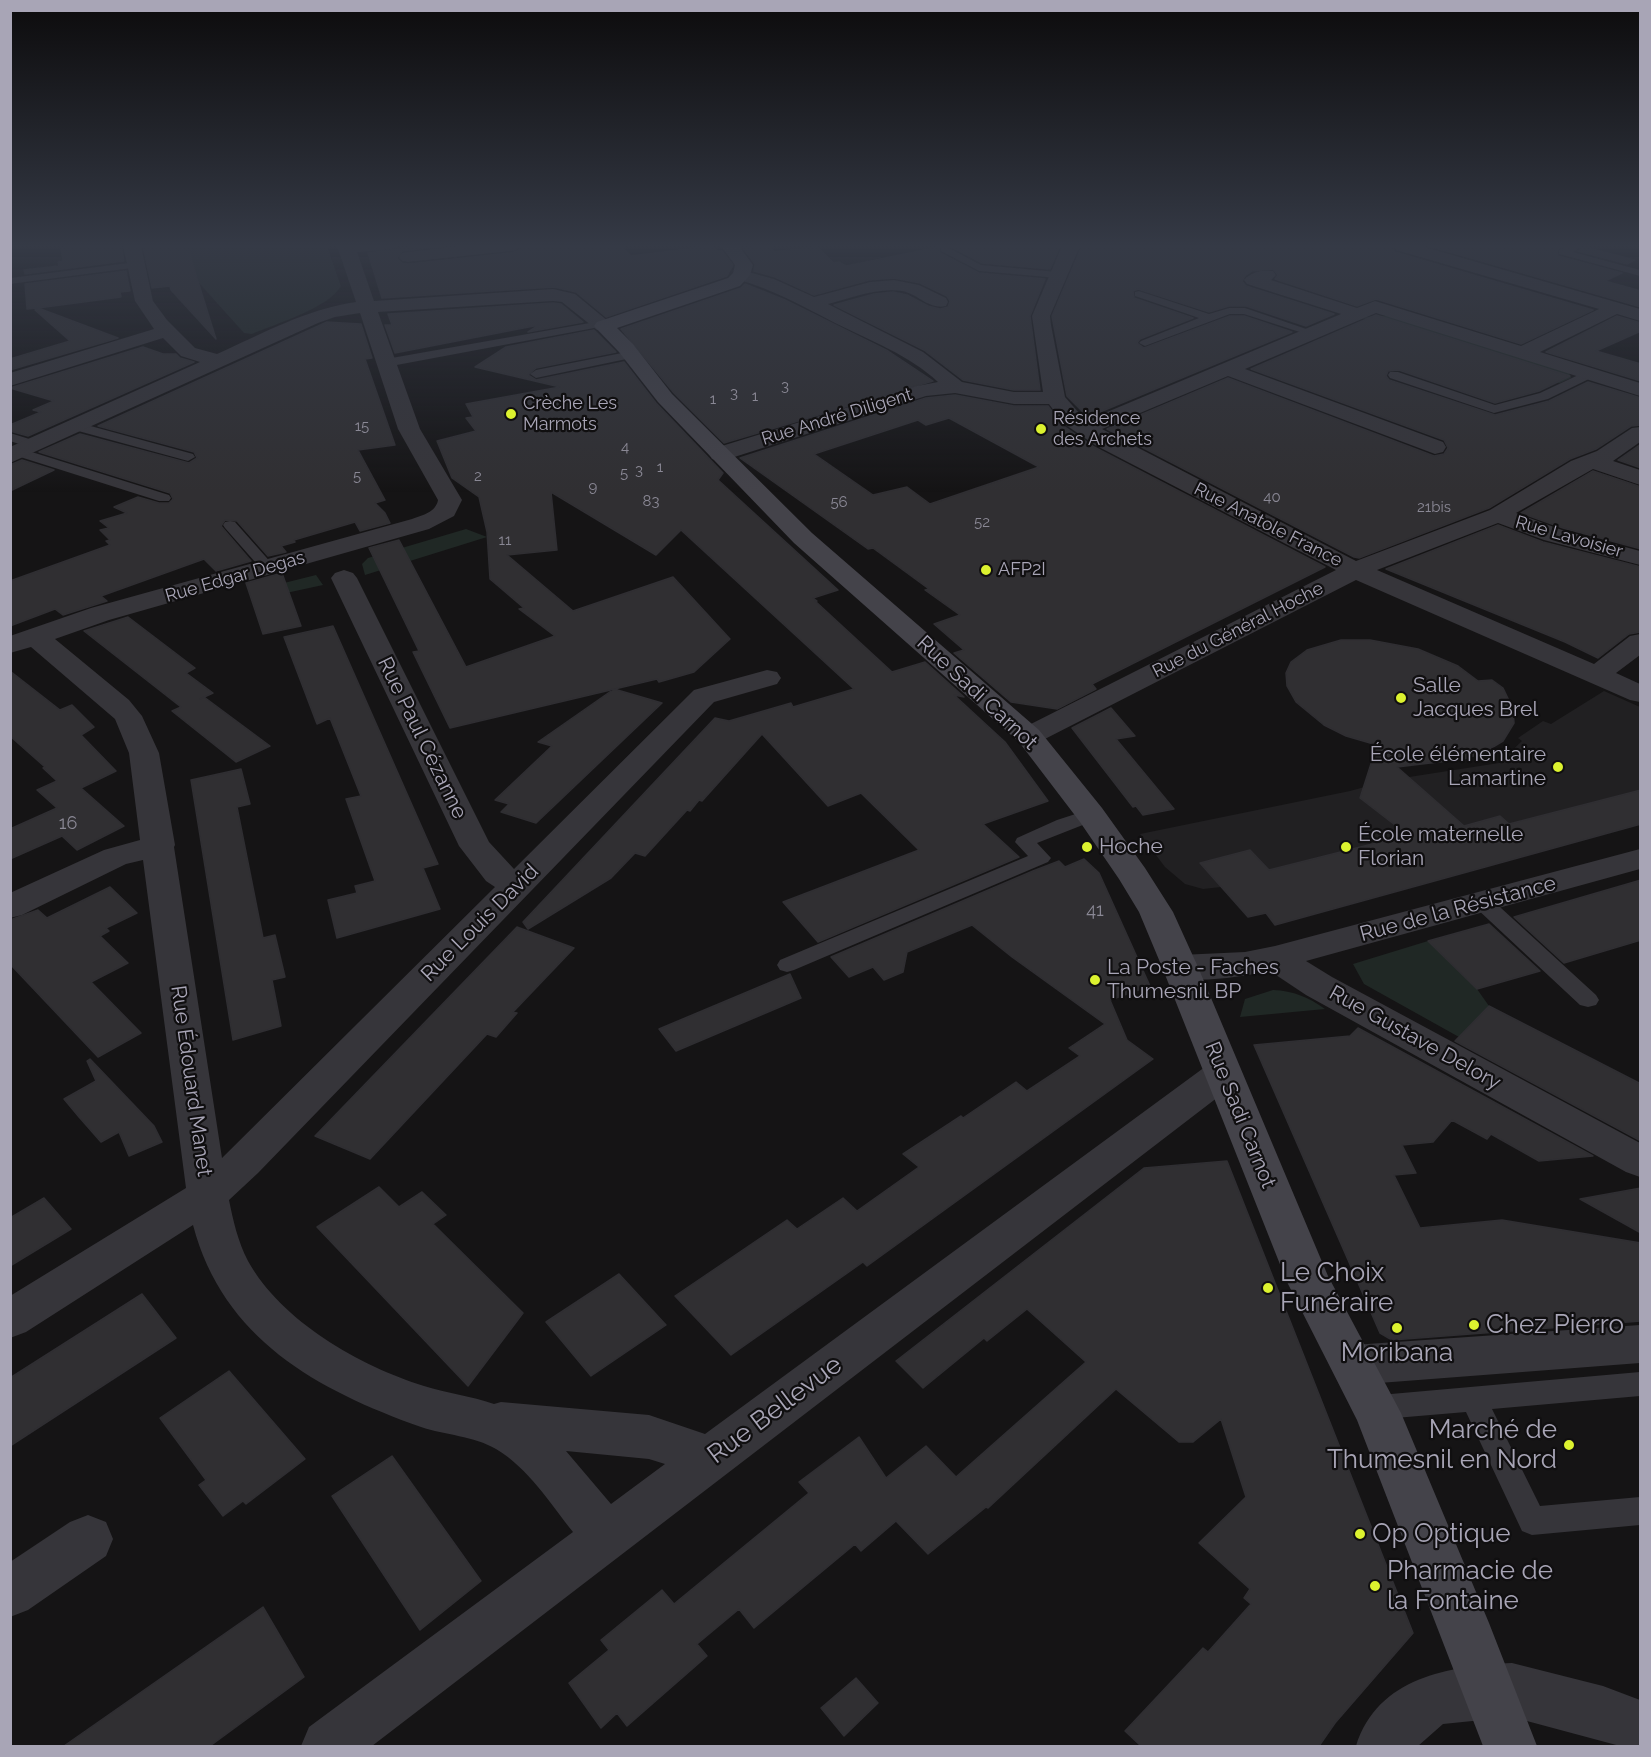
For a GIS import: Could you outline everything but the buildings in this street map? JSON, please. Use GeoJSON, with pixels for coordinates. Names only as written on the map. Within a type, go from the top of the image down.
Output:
{"type":"FeatureCollection","features":[{"type":"Feature","properties":{"kind":"street"},"geometry":{"type":"LineString","coordinates":[[18,448],[76,426],[291,328]]}},
{"type":"Feature","properties":{"kind":"street"},"geometry":{"type":"LineString","coordinates":[[375,328],[386,363]]}},
{"type":"Feature","properties":{"kind":"street","name":"Rue Sadi Carnot"},"geometry":{"type":"LineString","coordinates":[[605,328],[632,356],[665,398],[820,554],[1029,736],[1091,815],[1146,895],[1180,967],[1309,1282],[1378,1413],[1510,1746]]}},
{"type":"Feature","properties":{"kind":"street"},"geometry":{"type":"LineString","coordinates":[[860,328],[930,364],[955,387]]}},
{"type":"Feature","properties":{"kind":"street"},"geometry":{"type":"LineString","coordinates":[[1042,328],[1055,398]]}},
{"type":"Feature","properties":{"kind":"street"},"geometry":{"type":"LineString","coordinates":[[1084,429],[1324,328]]}},
{"type":"Feature","properties":{"kind":"street"},"geometry":{"type":"LineString","coordinates":[[1443,328],[1641,390]]}},
{"type":"Feature","properties":{"kind":"street"},"geometry":{"type":"LineString","coordinates":[[1523,353],[1574,328]]}},
{"type":"Feature","properties":{"kind":"street"},"geometry":{"type":"LineString","coordinates":[[10,381],[166,330],[188,352],[218,361]]}},
{"type":"Feature","properties":{"kind":"street","name":"Rue Edgar Degas"},"geometry":{"type":"LineString","coordinates":[[23,640],[111,611],[423,523],[445,512],[450,506],[450,500],[409,429],[386,363]]}},
{"type":"Feature","properties":{"kind":"street"},"geometry":{"type":"LineString","coordinates":[[1228,369],[1435,447]]}},
{"type":"Feature","properties":{"kind":"street","name":"Rue André Diligent"},"geometry":{"type":"LineString","coordinates":[[720,454],[924,390],[955,387],[1014,398],[1055,398]]}},
{"type":"Feature","properties":{"kind":"street","name":"Rue Anatole France"},"geometry":{"type":"LineString","coordinates":[[1055,398],[1071,418],[1084,429],[1355,570],[1641,693]]}},
{"type":"Feature","properties":{"kind":"street","name":"Rue du Général Hoche"},"geometry":{"type":"LineString","coordinates":[[1029,736],[1355,570],[1498,515],[1579,466],[1593,461],[1641,433]]}},
{"type":"Feature","properties":{"kind":"street"},"geometry":{"type":"LineString","coordinates":[[1593,461],[1641,478]]}},
{"type":"Feature","properties":{"kind":"street","name":"Rue Lavoisier"},"geometry":{"type":"LineString","coordinates":[[1498,515],[1552,535],[1641,558]]}},
{"type":"Feature","properties":{"kind":"street","name":"Rue Paul Cézanne"},"geometry":{"type":"LineString","coordinates":[[344,578],[475,846],[498,874],[516,886]]}},
{"type":"Feature","properties":{"kind":"street","name":"Rue Édouard Manet"},"geometry":{"type":"LineString","coordinates":[[23,640],[111,697],[128,716],[144,753],[159,845],[207,1195],[223,1252],[239,1283],[266,1316],[297,1343],[335,1368],[378,1389],[425,1407],[482,1421],[511,1432],[530,1445],[606,1536]]}},
{"type":"Feature","properties":{"kind":"street"},"geometry":{"type":"LineString","coordinates":[[1596,675],[1641,642]]}},
{"type":"Feature","properties":{"kind":"street","name":"Rue Louis David"},"geometry":{"type":"LineString","coordinates":[[10,1319],[207,1195],[244,1162],[704,696],[767,678]]}},
{"type":"Feature","properties":{"kind":"street"},"geometry":{"type":"LineString","coordinates":[[10,907],[115,857],[159,845]]}},
{"type":"Feature","properties":{"kind":"street","name":"Rue de la Résistance"},"geometry":{"type":"LineString","coordinates":[[1275,958],[1641,858]]}},
{"type":"Feature","properties":{"kind":"street"},"geometry":{"type":"LineString","coordinates":[[1180,967],[1245,964],[1275,958]]}},
{"type":"Feature","properties":{"kind":"street","name":"Rue Gustave Delory"},"geometry":{"type":"LineString","coordinates":[[1275,958],[1319,986],[1641,1161]]}},
{"type":"Feature","properties":{"kind":"street","name":"Rue Bellevue"},"geometry":{"type":"LineString","coordinates":[[328,1746],[1222,1074]]}},
{"type":"Feature","properties":{"kind":"street"},"geometry":{"type":"LineString","coordinates":[[1353,1365],[1641,1344]]}},
{"type":"Feature","properties":{"kind":"street","name":"Rue Édouard Manet"},"geometry":{"type":"LineString","coordinates":[[482,1421],[649,1437],[689,1450],[706,1462]]}},
{"type":"Feature","properties":{"kind":"street"},"geometry":{"type":"LineString","coordinates":[[10,1592],[88,1539]]}},
{"type":"Feature","properties":{"kind":"street"},"geometry":{"type":"LineString","coordinates":[[1383,1746],[1403,1722],[1420,1707],[1439,1698],[1489,1691],[1522,1692],[1604,1713],[1641,1727]]}},
{"type":"Feature","properties":{"kind":"lane"},"geometry":{"type":"LineString","coordinates":[[386,363],[585,328]]}},
{"type":"Feature","properties":{"kind":"lane"},"geometry":{"type":"LineString","coordinates":[[1145,343],[1183,328]]}},
{"type":"Feature","properties":{"kind":"lane"},"geometry":{"type":"LineString","coordinates":[[1297,328],[1312,333]]}},
{"type":"Feature","properties":{"kind":"lane"},"geometry":{"type":"LineString","coordinates":[[536,374],[632,356]]}},
{"type":"Feature","properties":{"kind":"lane"},"geometry":{"type":"LineString","coordinates":[[1394,375],[1494,410],[1544,396],[1588,374]]}},
{"type":"Feature","properties":{"kind":"lane"},"geometry":{"type":"LineString","coordinates":[[76,426],[188,457]]}},
{"type":"Feature","properties":{"kind":"lane"},"geometry":{"type":"LineString","coordinates":[[18,448],[164,498]]}},
{"type":"Feature","properties":{"kind":"lane"},"geometry":{"type":"LineString","coordinates":[[230,525],[268,568]]}},
{"type":"Feature","properties":{"kind":"lane"},"geometry":{"type":"LineString","coordinates":[[787,965],[1041,858],[1024,842],[1091,815]]}},
{"type":"Feature","properties":{"kind":"lane"},"geometry":{"type":"LineString","coordinates":[[1482,902],[1588,1000]]}},
{"type":"Feature","properties":{"kind":"lane"},"geometry":{"type":"LineString","coordinates":[[1378,1413],[1391,1406],[1641,1384]]}},
{"type":"Feature","properties":{"kind":"lane"},"geometry":{"type":"LineString","coordinates":[[1473,1398],[1532,1521],[1641,1511]]}},
{"type":"Feature","properties":{"kind":"shaded area"},"geometry":{"type":"Polygon","coordinates":[[[239,328],[267,328],[252,334],[244,333],[239,328]]]}},
{"type":"Feature","properties":{"kind":"shaded area"},"geometry":{"type":"Polygon","coordinates":[[[1391,328],[1427,328],[1569,373],[1571,378],[1560,383],[1549,382],[1391,328]]]}},
{"type":"Feature","properties":{"kind":"shaded area"},"geometry":{"type":"Polygon","coordinates":[[[466,529],[487,537],[365,575],[362,564],[368,558],[466,529]]]}},
{"type":"Feature","properties":{"kind":"shaded area"},"geometry":{"type":"Polygon","coordinates":[[[316,575],[323,585],[286,593],[272,586],[316,575]]]}},
{"type":"Feature","properties":{"kind":"shaded area","name":"École maternelle Florian"},"geometry":{"type":"Polygon","coordinates":[[[1604,691],[1640,707],[1640,824],[1275,925],[1266,913],[1248,917],[1221,887],[1203,889],[1185,884],[1165,867],[1140,834],[1350,791],[1390,780],[1499,763],[1522,741],[1518,738],[1543,721],[1551,724],[1604,691]]]}},
{"type":"Feature","properties":{"kind":"shaded area"},"geometry":{"type":"Polygon","coordinates":[[[1428,941],[1477,989],[1489,1006],[1459,1037],[1364,984],[1353,964],[1428,941]]]}},
{"type":"Feature","properties":{"kind":"shaded area"},"geometry":{"type":"Polygon","coordinates":[[[1273,990],[1300,995],[1325,1009],[1240,1017],[1245,999],[1273,990]]]}},
{"type":"Feature","properties":{"kind":"place","name":"Crèche Les Marmots"},"geometry":{"type":"Point","coordinates":[511,414]}},
{"type":"Feature","properties":{"kind":"place","name":"Résidence des Archets"},"geometry":{"type":"Point","coordinates":[1041,429]}},
{"type":"Feature","properties":{"kind":"place","name":"AFP2I"},"geometry":{"type":"Point","coordinates":[986,570]}},
{"type":"Feature","properties":{"kind":"place","name":"Salle Jacques Brel"},"geometry":{"type":"Point","coordinates":[1401,698]}},
{"type":"Feature","properties":{"kind":"place","name":"École élémentaire Lamartine"},"geometry":{"type":"Point","coordinates":[1558,767]}},
{"type":"Feature","properties":{"kind":"place","name":"Hoche"},"geometry":{"type":"Point","coordinates":[1087,847]}},
{"type":"Feature","properties":{"kind":"place","name":"École maternelle Florian"},"geometry":{"type":"Point","coordinates":[1346,847]}},
{"type":"Feature","properties":{"kind":"place","name":"La Poste - Faches Thumesnil BP"},"geometry":{"type":"Point","coordinates":[1095,980]}},
{"type":"Feature","properties":{"kind":"place","name":"Le Choix Funéraire"},"geometry":{"type":"Point","coordinates":[1268,1288]}},
{"type":"Feature","properties":{"kind":"place","name":"Chez Pierro"},"geometry":{"type":"Point","coordinates":[1474,1325]}},
{"type":"Feature","properties":{"kind":"place","name":"Moribana"},"geometry":{"type":"Point","coordinates":[1397,1328]}},
{"type":"Feature","properties":{"kind":"place","name":"Marché de Thumesnil en Nord"},"geometry":{"type":"Point","coordinates":[1569,1445]}},
{"type":"Feature","properties":{"kind":"place","name":"Op Optique"},"geometry":{"type":"Point","coordinates":[1360,1534]}},
{"type":"Feature","properties":{"kind":"place","name":"Pharmacie de la Fontaine"},"geometry":{"type":"Point","coordinates":[1375,1586]}}]}
